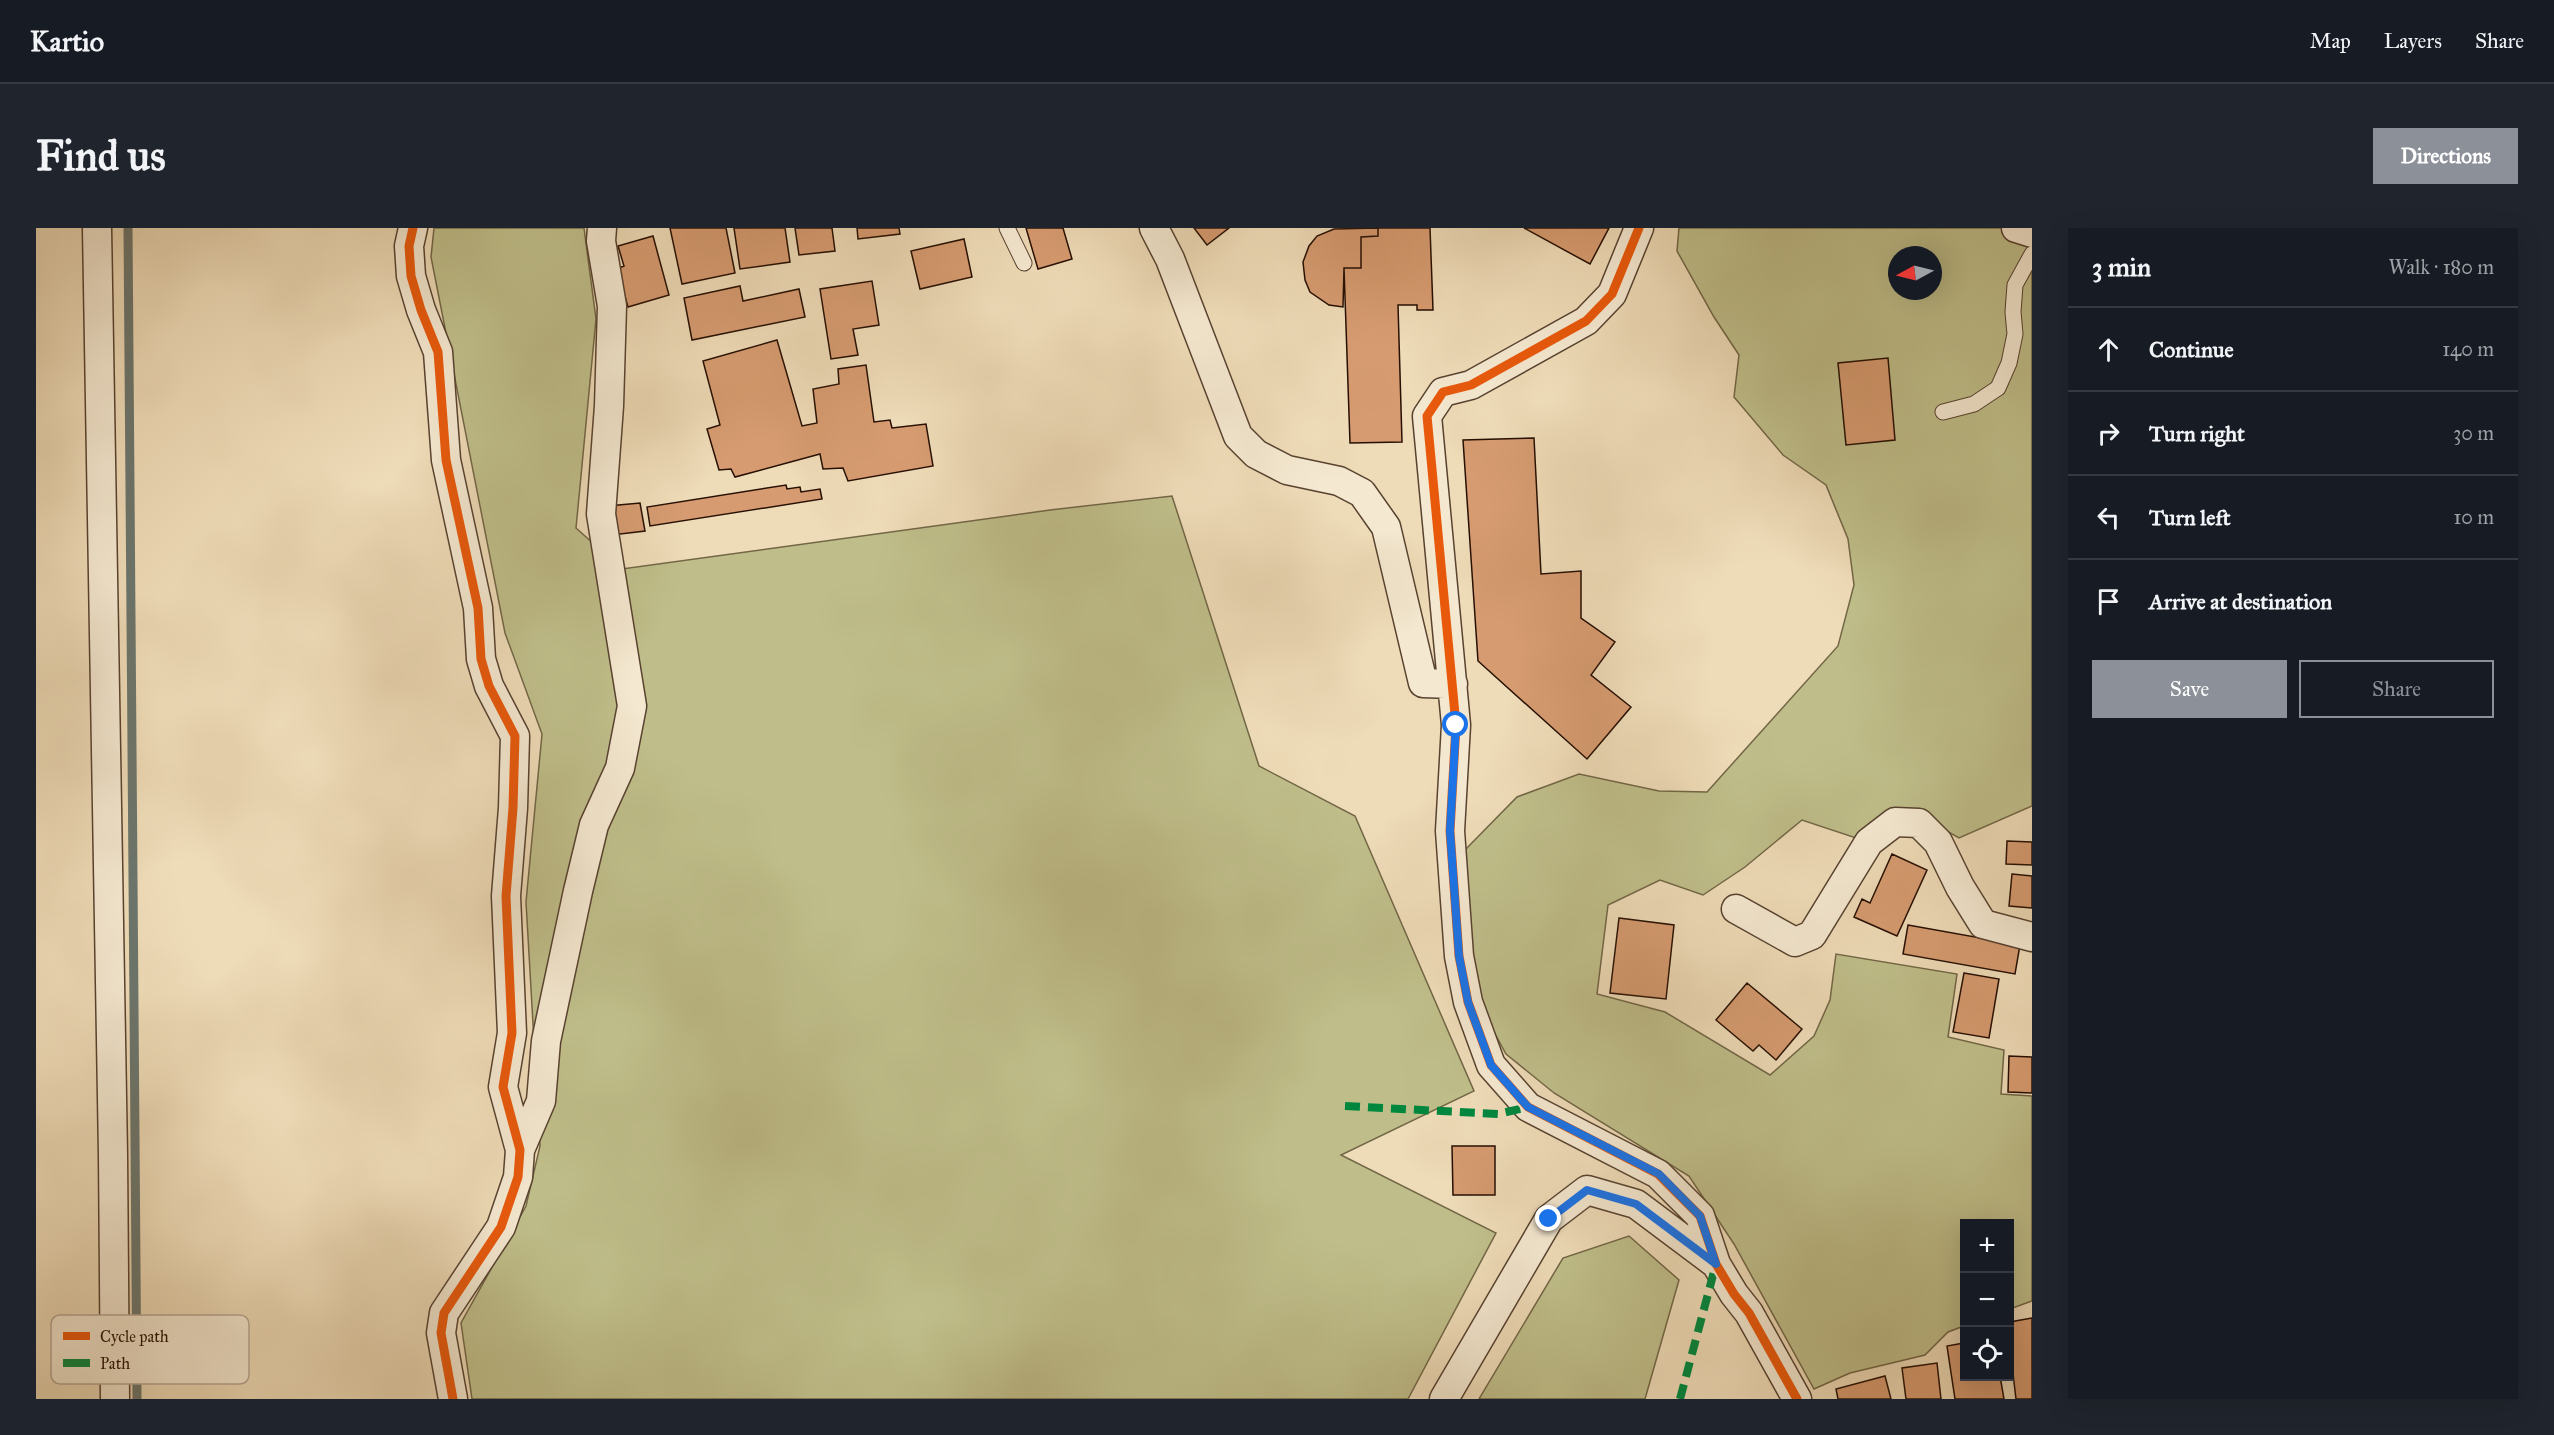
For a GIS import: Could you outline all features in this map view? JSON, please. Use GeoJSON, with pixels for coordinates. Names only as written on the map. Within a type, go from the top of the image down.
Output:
{"type":"FeatureCollection","features":[{"type":"Feature","properties":{"kind":"street"},"geometry":{"type":"LineString","coordinates":[[97,228],[114,1315]]}},
{"type":"Feature","properties":{"kind":"street"},"geometry":{"type":"LineString","coordinates":[[413,228],[409,246],[411,276],[421,310],[438,352],[446,460],[478,608],[481,660],[489,686],[515,736],[513,808],[506,896],[512,1033],[502,1087],[520,1150]]}},
{"type":"Feature","properties":{"kind":"street"},"geometry":{"type":"LineString","coordinates":[[453,1399],[441,1333],[444,1313],[501,1227],[518,1177],[520,1150],[541,1101],[546,1041],[578,891],[594,825],[620,768],[632,706],[601,514],[609,405],[612,306],[601,241],[602,228]]}},
{"type":"Feature","properties":{"kind":"street"},"geometry":{"type":"LineString","coordinates":[[1154,228],[1170,259],[1238,436],[1256,454],[1287,470],[1339,481],[1362,493],[1386,527],[1423,683],[1453,684]]}},
{"type":"Feature","properties":{"kind":"street"},"geometry":{"type":"LineString","coordinates":[[1639,228],[1612,294],[1586,321],[1471,385],[1443,392],[1427,416],[1456,725],[1450,831],[1459,956],[1468,1002],[1491,1065],[1528,1107],[1659,1174],[1700,1216],[1716,1264],[1734,1294],[1749,1313],[1797,1399]]}},
{"type":"Feature","properties":{"kind":"street"},"geometry":{"type":"LineString","coordinates":[[2016,228],[2032,233]]}},
{"type":"Feature","properties":{"kind":"street"},"geometry":{"type":"LineString","coordinates":[[1736,909],[1795,942],[1812,934],[1869,842],[1895,822],[1919,823],[1938,842],[1960,887],[1983,924],[2032,937]]}},
{"type":"Feature","properties":{"kind":"street"},"geometry":{"type":"LineString","coordinates":[[1444,1399],[1549,1219],[1587,1190],[1636,1204],[1716,1264]]}},
{"type":"Feature","properties":{"kind":"street"},"geometry":{"type":"LineString","coordinates":[[115,1384],[115,1399]]}},
{"type":"Feature","properties":{"kind":"lane"},"geometry":{"type":"LineString","coordinates":[[1007,228],[1024,263]]}},
{"type":"Feature","properties":{"kind":"lane"},"geometry":{"type":"LineString","coordinates":[[1943,412],[1974,404],[1998,388],[2008,363],[2015,334],[2013,312],[2015,285],[2032,254]]}},
{"type":"Feature","properties":{"kind":"shaded area"},"geometry":{"type":"Polygon","coordinates":[[[434,228],[584,228],[596,319],[576,528],[622,569],[1050,510],[1172,496],[1259,766],[1355,816],[1474,1091],[1341,1155],[1496,1233],[1408,1399],[472,1399],[461,1323],[526,1206],[540,1146],[526,902],[542,734],[505,633],[431,257],[434,228]]]}},
{"type":"Feature","properties":{"kind":"shaded area"},"geometry":{"type":"Polygon","coordinates":[[[1679,228],[2002,228],[2005,232],[2032,243],[2032,806],[1959,838],[1915,813],[1859,839],[1802,820],[1745,867],[1703,895],[1660,880],[1608,905],[1597,994],[1665,1012],[1770,1075],[1814,1036],[1830,1000],[1836,954],[1957,974],[1948,1037],[2004,1050],[2001,1094],[2032,1096],[2032,1301],[2014,1308],[2014,1219],[1960,1219],[1960,1328],[1948,1332],[1925,1355],[1850,1373],[1814,1389],[1734,1244],[1689,1176],[1554,1093],[1506,1054],[1477,1001],[1463,852],[1517,797],[1579,774],[1659,791],[1707,792],[1838,646],[1854,585],[1848,539],[1826,485],[1783,455],[1734,397],[1739,355],[1714,317],[1677,251],[1679,228]]]}},
{"type":"Feature","properties":{"kind":"shaded area"},"geometry":{"type":"Polygon","coordinates":[[[1629,1236],[1679,1280],[1645,1399],[1479,1399],[1563,1258],[1629,1236]]]}},
{"type":"Feature","properties":{"kind":"building"},"geometry":{"type":"Polygon","coordinates":[[[670,228],[726,228],[735,273],[682,284],[670,228]]]}},
{"type":"Feature","properties":{"kind":"building"},"geometry":{"type":"Polygon","coordinates":[[[734,228],[785,228],[790,262],[740,269],[734,228]]]}},
{"type":"Feature","properties":{"kind":"building"},"geometry":{"type":"Polygon","coordinates":[[[795,228],[832,228],[835,251],[799,255],[795,228]]]}},
{"type":"Feature","properties":{"kind":"building"},"geometry":{"type":"Polygon","coordinates":[[[857,228],[899,228],[900,234],[858,239],[857,228]]]}},
{"type":"Feature","properties":{"kind":"building"},"geometry":{"type":"Polygon","coordinates":[[[1026,228],[1063,228],[1072,259],[1038,269],[1026,228]]]}},
{"type":"Feature","properties":{"kind":"building"},"geometry":{"type":"Polygon","coordinates":[[[1194,228],[1229,228],[1207,245],[1194,228]]]}},
{"type":"Feature","properties":{"kind":"building"},"geometry":{"type":"Polygon","coordinates":[[[1378,228],[1378,236],[1361,237],[1361,268],[1344,268],[1343,307],[1329,305],[1310,292],[1305,280],[1303,262],[1309,246],[1317,236],[1334,229],[1378,228]]]}},
{"type":"Feature","properties":{"kind":"building"},"geometry":{"type":"Polygon","coordinates":[[[1378,228],[1430,228],[1433,310],[1417,310],[1417,305],[1398,305],[1402,442],[1350,443],[1344,268],[1361,268],[1361,237],[1378,236],[1378,228]]]}},
{"type":"Feature","properties":{"kind":"building"},"geometry":{"type":"Polygon","coordinates":[[[1524,228],[1609,228],[1590,264],[1524,228]]]}},
{"type":"Feature","properties":{"kind":"building"},"geometry":{"type":"Polygon","coordinates":[[[653,236],[669,295],[628,307],[617,269],[624,266],[618,246],[653,236]]]}},
{"type":"Feature","properties":{"kind":"building"},"geometry":{"type":"Polygon","coordinates":[[[964,239],[972,277],[920,289],[911,251],[964,239]]]}},
{"type":"Feature","properties":{"kind":"building"},"geometry":{"type":"Polygon","coordinates":[[[872,281],[879,325],[853,329],[858,355],[831,359],[820,289],[872,281]]]}},
{"type":"Feature","properties":{"kind":"building"},"geometry":{"type":"Polygon","coordinates":[[[740,286],[743,301],[799,289],[805,317],[692,340],[684,298],[740,286]]]}},
{"type":"Feature","properties":{"kind":"building"},"geometry":{"type":"Polygon","coordinates":[[[777,340],[802,426],[817,423],[813,389],[839,384],[838,369],[866,365],[874,422],[890,420],[892,428],[926,424],[933,466],[848,481],[843,468],[823,469],[820,454],[735,477],[731,469],[719,470],[707,429],[720,425],[703,361],[777,340]]]}},
{"type":"Feature","properties":{"kind":"building"},"geometry":{"type":"Polygon","coordinates":[[[1888,358],[1895,440],[1846,445],[1838,363],[1888,358]]]}},
{"type":"Feature","properties":{"kind":"building"},"geometry":{"type":"Polygon","coordinates":[[[1534,438],[1541,574],[1581,571],[1581,618],[1615,642],[1591,675],[1631,707],[1587,759],[1478,661],[1463,440],[1534,438]]]}},
{"type":"Feature","properties":{"kind":"building"},"geometry":{"type":"Polygon","coordinates":[[[786,485],[787,489],[800,487],[801,492],[820,489],[822,499],[650,526],[647,507],[786,485]]]}},
{"type":"Feature","properties":{"kind":"building"},"geometry":{"type":"Polygon","coordinates":[[[640,503],[645,531],[612,535],[608,506],[640,503]]]}},
{"type":"Feature","properties":{"kind":"building"},"geometry":{"type":"Polygon","coordinates":[[[2007,841],[2032,842],[2032,865],[2006,864],[2007,841]]]}},
{"type":"Feature","properties":{"kind":"building"},"geometry":{"type":"Polygon","coordinates":[[[1892,854],[1927,870],[1897,936],[1854,917],[1862,899],[1870,903],[1892,854]]]}},
{"type":"Feature","properties":{"kind":"building"},"geometry":{"type":"Polygon","coordinates":[[[2012,874],[2032,876],[2032,908],[2009,906],[2012,874]]]}},
{"type":"Feature","properties":{"kind":"building"},"geometry":{"type":"Polygon","coordinates":[[[1619,918],[1674,925],[1666,999],[1610,993],[1619,918]]]}},
{"type":"Feature","properties":{"kind":"building"},"geometry":{"type":"Polygon","coordinates":[[[1908,925],[2020,945],[2015,974],[1903,954],[1908,925]]]}},
{"type":"Feature","properties":{"kind":"building"},"geometry":{"type":"Polygon","coordinates":[[[1964,973],[1999,979],[1989,1038],[1953,1032],[1964,973]]]}},
{"type":"Feature","properties":{"kind":"building"},"geometry":{"type":"Polygon","coordinates":[[[1747,983],[1802,1029],[1776,1060],[1759,1045],[1753,1051],[1716,1020],[1747,983]]]}},
{"type":"Feature","properties":{"kind":"building"},"geometry":{"type":"Polygon","coordinates":[[[2009,1056],[2032,1057],[2032,1093],[2008,1092],[2009,1056]]]}},
{"type":"Feature","properties":{"kind":"building"},"geometry":{"type":"Polygon","coordinates":[[[1452,1146],[1495,1146],[1495,1195],[1453,1195],[1452,1146]]]}},
{"type":"Feature","properties":{"kind":"building"},"geometry":{"type":"Polygon","coordinates":[[[2032,1318],[2032,1399],[2016,1399],[2014,1321],[2032,1318]]]}},
{"type":"Feature","properties":{"kind":"building"},"geometry":{"type":"Polygon","coordinates":[[[1960,1344],[1960,1381],[2001,1381],[2004,1399],[1955,1399],[1947,1346],[1960,1344]]]}},
{"type":"Feature","properties":{"kind":"building"},"geometry":{"type":"Polygon","coordinates":[[[1937,1363],[1941,1399],[1906,1399],[1902,1368],[1937,1363]]]}},
{"type":"Feature","properties":{"kind":"building"},"geometry":{"type":"Polygon","coordinates":[[[1885,1376],[1891,1399],[1838,1399],[1836,1389],[1885,1376]]]}},
{"type":"Feature","properties":{"kind":"waterway"},"geometry":{"type":"LineString","coordinates":[[128,228],[136,1315]]}},
{"type":"Feature","properties":{"kind":"waterway"},"geometry":{"type":"LineString","coordinates":[[137,1384],[137,1399]]}},
{"type":"Feature","properties":{"kind":"marked path"},"geometry":{"type":"LineString","coordinates":[[1345,1106],[1498,1114],[1528,1107]]}},
{"type":"Feature","properties":{"kind":"marked path"},"geometry":{"type":"LineString","coordinates":[[1680,1399],[1716,1264]]}},
{"type":"Feature","properties":{"kind":"cycle path"},"geometry":{"type":"LineString","coordinates":[[413,228],[409,246],[411,276],[421,310],[438,352],[446,460],[478,608],[481,659],[489,686],[515,736],[513,808],[506,896],[512,1033],[503,1087],[520,1150],[518,1177],[501,1227],[444,1313],[441,1333],[453,1399]]}},
{"type":"Feature","properties":{"kind":"cycle path"},"geometry":{"type":"LineString","coordinates":[[1639,228],[1612,294],[1586,321],[1471,385],[1443,392],[1427,416],[1456,725],[1450,831],[1459,956],[1468,1002],[1491,1065],[1528,1107],[1658,1174],[1700,1216],[1716,1264],[1734,1294],[1749,1313],[1797,1399]]}},
{"type":"Feature","properties":{"kind":"route"},"geometry":{"type":"LineString","coordinates":[[1456,725],[1450,831],[1459,956],[1468,1002],[1491,1065],[1528,1107],[1659,1174],[1700,1216],[1716,1264],[1636,1204],[1587,1190],[1549,1219]]}}]}
